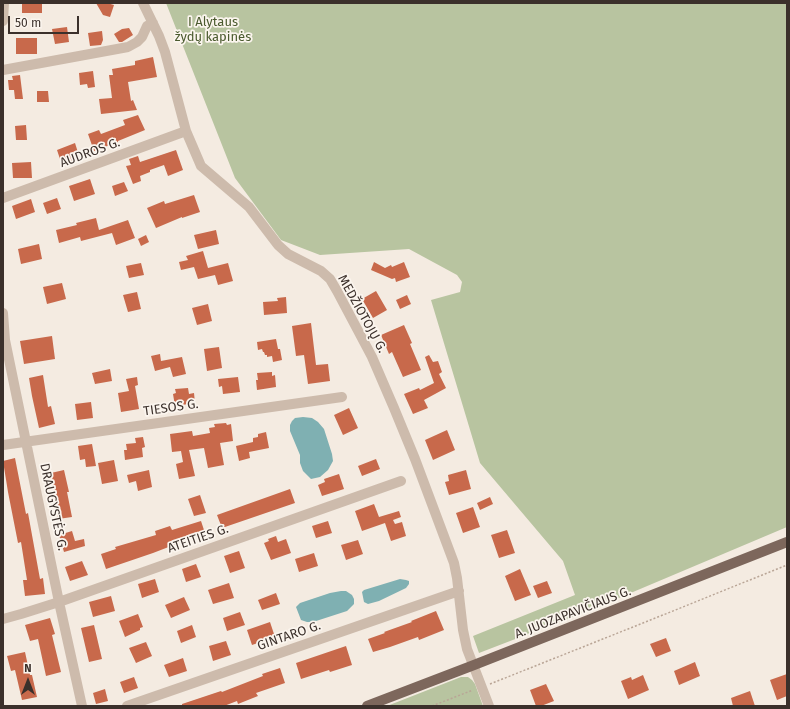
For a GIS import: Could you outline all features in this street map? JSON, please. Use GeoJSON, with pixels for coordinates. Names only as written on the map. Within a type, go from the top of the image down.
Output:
{"type":"FeatureCollection","features":[{"type":"Feature","properties":{"kind":"main road","name":"A. JUOZAPAVIČIAUS G."},"geometry":{"type":"LineString","coordinates":[[367,706],[787,542]]}},
{"type":"Feature","properties":{"kind":"street"},"geometry":{"type":"LineString","coordinates":[[3,21],[4,3]]}},
{"type":"Feature","properties":{"kind":"street","name":"MEDŽIOTOJŲ G."},"geometry":{"type":"LineString","coordinates":[[143,3],[165,52],[186,131],[201,166],[249,207],[278,245],[288,254],[321,271],[330,280],[372,357],[415,459],[454,563],[458,578],[463,630],[467,649],[489,706]]}},
{"type":"Feature","properties":{"kind":"street"},"geometry":{"type":"LineString","coordinates":[[3,70],[128,47],[137,42],[147,26],[153,23]]}},
{"type":"Feature","properties":{"kind":"street","name":"AUDROS G."},"geometry":{"type":"LineString","coordinates":[[3,198],[186,131]]}},
{"type":"Feature","properties":{"kind":"street","name":"DRAUGYSTĖS G."},"geometry":{"type":"LineString","coordinates":[[3,313],[5,340],[82,706]]}},
{"type":"Feature","properties":{"kind":"street","name":"TIESOS G."},"geometry":{"type":"LineString","coordinates":[[3,445],[342,397]]}},
{"type":"Feature","properties":{"kind":"street","name":"ATEITIES G."},"geometry":{"type":"LineString","coordinates":[[3,619],[59,602],[401,481]]}},
{"type":"Feature","properties":{"kind":"street","name":"GINTARO G."},"geometry":{"type":"LineString","coordinates":[[127,706],[459,591]]}},
{"type":"Feature","properties":{"kind":"path"},"geometry":{"type":"LineString","coordinates":[[432,706],[787,565]]}},
{"type":"Feature","properties":{"kind":"green space","name":"I Alytaus žydų kapinės"},"geometry":{"type":"Polygon","coordinates":[[[166,3],[787,3],[787,527],[588,611],[479,653],[473,636],[575,595],[563,561],[480,463],[431,300],[460,292],[462,282],[457,275],[409,249],[320,255],[281,240],[235,178],[166,3]]]}},
{"type":"Feature","properties":{"kind":"green space"},"geometry":{"type":"Polygon","coordinates":[[[461,677],[468,677],[472,680],[475,684],[483,706],[387,706],[461,677]]]}},
{"type":"Feature","properties":{"kind":"water"},"geometry":{"type":"Polygon","coordinates":[[[295,418],[312,418],[324,429],[333,461],[328,470],[320,477],[311,479],[303,471],[300,463],[300,455],[290,431],[292,421],[295,418]]]}},
{"type":"Feature","properties":{"kind":"water"},"geometry":{"type":"Polygon","coordinates":[[[400,579],[409,581],[406,588],[379,601],[368,604],[364,602],[362,592],[364,590],[400,579]]]}},
{"type":"Feature","properties":{"kind":"water"},"geometry":{"type":"Polygon","coordinates":[[[341,591],[346,591],[352,595],[354,599],[354,604],[347,611],[313,622],[301,620],[296,607],[300,603],[341,591]]]}},
{"type":"Feature","properties":{"kind":"building"},"geometry":{"type":"Polygon","coordinates":[[[22,3],[42,3],[42,13],[22,13],[22,3]]]}},
{"type":"Feature","properties":{"kind":"building"},"geometry":{"type":"Polygon","coordinates":[[[96,3],[107,3],[114,5],[110,17],[103,15],[96,3]]]}},
{"type":"Feature","properties":{"kind":"building"},"geometry":{"type":"Polygon","coordinates":[[[67,27],[69,42],[55,44],[52,29],[67,27]]]}},
{"type":"Feature","properties":{"kind":"building"},"geometry":{"type":"Polygon","coordinates":[[[129,28],[133,35],[122,42],[119,42],[114,34],[122,29],[129,28]]]}},
{"type":"Feature","properties":{"kind":"building"},"geometry":{"type":"Polygon","coordinates":[[[102,31],[103,40],[101,45],[90,46],[88,33],[102,31]]]}},
{"type":"Feature","properties":{"kind":"building"},"geometry":{"type":"Polygon","coordinates":[[[16,38],[37,38],[37,54],[16,54],[16,38]]]}},
{"type":"Feature","properties":{"kind":"building"},"geometry":{"type":"Polygon","coordinates":[[[153,57],[157,77],[128,82],[131,101],[133,100],[137,110],[101,114],[99,99],[112,98],[109,75],[113,75],[112,69],[135,65],[135,61],[153,57]]]}},
{"type":"Feature","properties":{"kind":"building"},"geometry":{"type":"Polygon","coordinates":[[[93,71],[95,87],[88,88],[87,84],[80,85],[79,73],[93,71]]]}},
{"type":"Feature","properties":{"kind":"building"},"geometry":{"type":"Polygon","coordinates":[[[20,75],[23,99],[15,99],[14,90],[9,90],[8,80],[13,80],[12,76],[20,75]]]}},
{"type":"Feature","properties":{"kind":"building"},"geometry":{"type":"Polygon","coordinates":[[[37,91],[48,91],[49,102],[37,102],[37,91]]]}},
{"type":"Feature","properties":{"kind":"building"},"geometry":{"type":"Polygon","coordinates":[[[138,115],[145,130],[94,151],[88,134],[99,130],[101,134],[125,125],[123,120],[138,115]]]}},
{"type":"Feature","properties":{"kind":"building"},"geometry":{"type":"Polygon","coordinates":[[[26,125],[27,140],[16,140],[15,126],[26,125]]]}},
{"type":"Feature","properties":{"kind":"building"},"geometry":{"type":"Polygon","coordinates":[[[75,143],[80,159],[62,165],[57,150],[75,143]]]}},
{"type":"Feature","properties":{"kind":"building"},"geometry":{"type":"Polygon","coordinates":[[[176,150],[183,170],[168,176],[164,165],[150,170],[150,172],[140,176],[141,181],[133,184],[126,166],[131,165],[129,159],[138,156],[140,162],[176,150]]]}},
{"type":"Feature","properties":{"kind":"building"},"geometry":{"type":"Polygon","coordinates":[[[31,162],[32,178],[13,178],[12,163],[31,162]]]}},
{"type":"Feature","properties":{"kind":"building"},"geometry":{"type":"Polygon","coordinates":[[[90,179],[95,194],[74,201],[69,186],[90,179]]]}},
{"type":"Feature","properties":{"kind":"building"},"geometry":{"type":"Polygon","coordinates":[[[124,182],[128,191],[115,196],[112,186],[124,182]]]}},
{"type":"Feature","properties":{"kind":"building"},"geometry":{"type":"Polygon","coordinates":[[[194,195],[200,212],[182,217],[156,228],[147,208],[164,201],[165,204],[194,195]]]}},
{"type":"Feature","properties":{"kind":"building"},"geometry":{"type":"Polygon","coordinates":[[[57,198],[61,209],[47,214],[43,203],[57,198]]]}},
{"type":"Feature","properties":{"kind":"building"},"geometry":{"type":"Polygon","coordinates":[[[31,199],[35,212],[16,219],[12,206],[31,199]]]}},
{"type":"Feature","properties":{"kind":"building"},"geometry":{"type":"Polygon","coordinates":[[[96,218],[99,230],[128,220],[135,238],[116,245],[112,233],[81,241],[80,237],[59,243],[56,230],[77,225],[76,223],[96,218]]]}},
{"type":"Feature","properties":{"kind":"building"},"geometry":{"type":"Polygon","coordinates":[[[216,230],[219,244],[198,249],[194,235],[216,230]]]}},
{"type":"Feature","properties":{"kind":"building"},"geometry":{"type":"Polygon","coordinates":[[[146,235],[149,242],[141,246],[138,239],[146,235]]]}},
{"type":"Feature","properties":{"kind":"building"},"geometry":{"type":"Polygon","coordinates":[[[39,244],[42,259],[21,264],[18,249],[39,244]]]}},
{"type":"Feature","properties":{"kind":"building"},"geometry":{"type":"Polygon","coordinates":[[[203,251],[208,268],[228,263],[233,281],[218,285],[215,275],[198,279],[194,267],[181,270],[179,262],[188,260],[186,256],[203,251]]]}},
{"type":"Feature","properties":{"kind":"building"},"geometry":{"type":"Polygon","coordinates":[[[374,262],[385,268],[404,262],[410,277],[396,282],[395,278],[392,279],[371,270],[374,262]]]}},
{"type":"Feature","properties":{"kind":"building"},"geometry":{"type":"Polygon","coordinates":[[[141,263],[144,275],[129,278],[126,266],[141,263]]]}},
{"type":"Feature","properties":{"kind":"building"},"geometry":{"type":"Polygon","coordinates":[[[62,283],[66,299],[47,304],[43,287],[62,283]]]}},
{"type":"Feature","properties":{"kind":"building"},"geometry":{"type":"Polygon","coordinates":[[[376,291],[387,310],[373,318],[362,299],[376,291]]]}},
{"type":"Feature","properties":{"kind":"building"},"geometry":{"type":"Polygon","coordinates":[[[137,292],[141,309],[128,312],[123,295],[137,292]]]}},
{"type":"Feature","properties":{"kind":"building"},"geometry":{"type":"Polygon","coordinates":[[[407,295],[411,304],[400,309],[396,300],[407,295]]]}},
{"type":"Feature","properties":{"kind":"building"},"geometry":{"type":"Polygon","coordinates":[[[286,297],[287,313],[264,315],[263,302],[278,301],[277,298],[286,297]]]}},
{"type":"Feature","properties":{"kind":"building"},"geometry":{"type":"Polygon","coordinates":[[[208,304],[212,321],[197,325],[192,308],[208,304]]]}},
{"type":"Feature","properties":{"kind":"building"},"geometry":{"type":"Polygon","coordinates":[[[311,323],[316,365],[328,364],[330,381],[308,384],[304,355],[296,356],[292,326],[311,323]]]}},
{"type":"Feature","properties":{"kind":"building"},"geometry":{"type":"Polygon","coordinates":[[[404,325],[421,370],[403,377],[392,352],[389,354],[381,335],[404,325]]]}},
{"type":"Feature","properties":{"kind":"building"},"geometry":{"type":"Polygon","coordinates":[[[52,336],[55,359],[24,364],[20,341],[52,336]]]}},
{"type":"Feature","properties":{"kind":"building"},"geometry":{"type":"Polygon","coordinates":[[[276,339],[282,360],[273,362],[272,356],[267,357],[262,349],[258,350],[257,342],[276,339]]]}},
{"type":"Feature","properties":{"kind":"building"},"geometry":{"type":"Polygon","coordinates":[[[219,347],[222,368],[207,371],[204,349],[219,347]]]}},
{"type":"Feature","properties":{"kind":"building"},"geometry":{"type":"Polygon","coordinates":[[[160,354],[161,361],[182,357],[186,374],[173,377],[170,367],[155,371],[151,356],[160,354]]]}},
{"type":"Feature","properties":{"kind":"building"},"geometry":{"type":"Polygon","coordinates":[[[429,355],[433,362],[438,361],[442,372],[439,374],[446,388],[424,400],[428,408],[413,414],[404,394],[419,388],[420,390],[434,383],[425,357],[429,355]]]}},
{"type":"Feature","properties":{"kind":"building"},"geometry":{"type":"Polygon","coordinates":[[[110,369],[112,381],[95,384],[92,373],[110,369]]]}},
{"type":"Feature","properties":{"kind":"building"},"geometry":{"type":"Polygon","coordinates":[[[272,372],[272,376],[275,375],[276,387],[257,390],[257,373],[272,372]]]}},
{"type":"Feature","properties":{"kind":"building"},"geometry":{"type":"Polygon","coordinates":[[[43,375],[48,407],[51,406],[55,424],[39,428],[29,378],[43,375]]]}},
{"type":"Feature","properties":{"kind":"building"},"geometry":{"type":"Polygon","coordinates":[[[137,377],[138,385],[135,386],[139,409],[121,412],[118,393],[129,391],[126,379],[137,377]]]}},
{"type":"Feature","properties":{"kind":"building"},"geometry":{"type":"Polygon","coordinates":[[[238,377],[240,392],[223,394],[222,386],[219,387],[218,379],[238,377]]]}},
{"type":"Feature","properties":{"kind":"building"},"geometry":{"type":"Polygon","coordinates":[[[188,388],[189,394],[194,393],[195,403],[175,406],[173,394],[176,393],[175,389],[188,388]]]}},
{"type":"Feature","properties":{"kind":"building"},"geometry":{"type":"Polygon","coordinates":[[[91,402],[93,418],[77,420],[75,404],[91,402]]]}},
{"type":"Feature","properties":{"kind":"building"},"geometry":{"type":"Polygon","coordinates":[[[349,408],[358,428],[343,435],[334,415],[349,408]]]}},
{"type":"Feature","properties":{"kind":"building"},"geometry":{"type":"Polygon","coordinates":[[[226,423],[227,425],[231,424],[233,441],[220,443],[224,465],[208,468],[204,448],[189,450],[195,476],[179,479],[176,464],[183,462],[181,451],[172,452],[170,434],[192,431],[193,436],[210,433],[209,428],[215,427],[214,424],[226,423]]]}},
{"type":"Feature","properties":{"kind":"building"},"geometry":{"type":"Polygon","coordinates":[[[447,430],[455,450],[433,460],[425,440],[447,430]]]}},
{"type":"Feature","properties":{"kind":"building"},"geometry":{"type":"Polygon","coordinates":[[[266,432],[269,448],[249,452],[250,458],[239,461],[236,446],[253,442],[253,438],[258,437],[258,434],[266,432]]]}},
{"type":"Feature","properties":{"kind":"building"},"geometry":{"type":"Polygon","coordinates":[[[143,437],[145,447],[142,448],[143,457],[125,460],[124,450],[127,450],[126,444],[136,443],[135,438],[143,437]]]}},
{"type":"Feature","properties":{"kind":"building"},"geometry":{"type":"Polygon","coordinates":[[[92,444],[96,466],[86,467],[85,459],[80,460],[78,446],[92,444]]]}},
{"type":"Feature","properties":{"kind":"building"},"geometry":{"type":"Polygon","coordinates":[[[15,458],[26,514],[28,513],[40,579],[43,578],[45,594],[25,596],[23,580],[27,580],[21,542],[18,543],[3,461],[15,458]]]}},
{"type":"Feature","properties":{"kind":"building"},"geometry":{"type":"Polygon","coordinates":[[[376,459],[380,469],[362,476],[358,466],[376,459]]]}},
{"type":"Feature","properties":{"kind":"building"},"geometry":{"type":"Polygon","coordinates":[[[114,460],[118,481],[102,484],[98,463],[114,460]]]}},
{"type":"Feature","properties":{"kind":"building"},"geometry":{"type":"Polygon","coordinates":[[[64,470],[69,492],[67,492],[72,517],[58,519],[54,500],[57,500],[51,473],[64,470]]]}},
{"type":"Feature","properties":{"kind":"building"},"geometry":{"type":"Polygon","coordinates":[[[149,470],[152,487],[138,491],[136,481],[129,483],[127,475],[149,470]]]}},
{"type":"Feature","properties":{"kind":"building"},"geometry":{"type":"Polygon","coordinates":[[[466,470],[471,489],[449,495],[445,482],[449,481],[448,475],[466,470]]]}},
{"type":"Feature","properties":{"kind":"building"},"geometry":{"type":"Polygon","coordinates":[[[339,474],[344,489],[322,496],[318,485],[325,482],[324,479],[339,474]]]}},
{"type":"Feature","properties":{"kind":"building"},"geometry":{"type":"Polygon","coordinates":[[[290,489],[295,503],[222,528],[217,515],[290,489]]]}},
{"type":"Feature","properties":{"kind":"building"},"geometry":{"type":"Polygon","coordinates":[[[200,495],[206,513],[194,516],[188,499],[200,495]]]}},
{"type":"Feature","properties":{"kind":"building"},"geometry":{"type":"Polygon","coordinates":[[[490,497],[493,504],[480,510],[477,503],[490,497]]]}},
{"type":"Feature","properties":{"kind":"building"},"geometry":{"type":"Polygon","coordinates":[[[374,504],[379,517],[399,511],[401,517],[393,520],[395,524],[402,522],[406,536],[391,541],[385,523],[362,531],[355,511],[374,504]]]}},
{"type":"Feature","properties":{"kind":"building"},"geometry":{"type":"Polygon","coordinates":[[[473,507],[480,527],[463,533],[456,513],[473,507]]]}},
{"type":"Feature","properties":{"kind":"building"},"geometry":{"type":"Polygon","coordinates":[[[201,521],[205,533],[106,569],[101,554],[116,549],[115,547],[156,535],[155,531],[170,526],[172,530],[201,521]]]}},
{"type":"Feature","properties":{"kind":"building"},"geometry":{"type":"Polygon","coordinates":[[[328,521],[332,533],[316,538],[312,526],[328,521]]]}},
{"type":"Feature","properties":{"kind":"building"},"geometry":{"type":"Polygon","coordinates":[[[507,530],[515,553],[499,558],[491,535],[507,530]]]}},
{"type":"Feature","properties":{"kind":"building"},"geometry":{"type":"Polygon","coordinates":[[[72,531],[75,541],[84,539],[85,546],[64,552],[59,535],[72,531]]]}},
{"type":"Feature","properties":{"kind":"building"},"geometry":{"type":"Polygon","coordinates":[[[276,536],[278,542],[286,539],[291,553],[271,560],[264,543],[269,541],[268,539],[276,536]]]}},
{"type":"Feature","properties":{"kind":"building"},"geometry":{"type":"Polygon","coordinates":[[[358,540],[363,554],[346,560],[341,545],[358,540]]]}},
{"type":"Feature","properties":{"kind":"building"},"geometry":{"type":"Polygon","coordinates":[[[239,551],[245,568],[230,573],[224,556],[239,551]]]}},
{"type":"Feature","properties":{"kind":"building"},"geometry":{"type":"Polygon","coordinates":[[[314,553],[318,566],[299,572],[295,559],[314,553]]]}},
{"type":"Feature","properties":{"kind":"building"},"geometry":{"type":"Polygon","coordinates":[[[82,561],[88,575],[70,581],[65,567],[82,561]]]}},
{"type":"Feature","properties":{"kind":"building"},"geometry":{"type":"Polygon","coordinates":[[[196,564],[201,577],[186,582],[182,569],[196,564]]]}},
{"type":"Feature","properties":{"kind":"building"},"geometry":{"type":"Polygon","coordinates":[[[520,569],[531,595],[515,601],[505,576],[520,569]]]}},
{"type":"Feature","properties":{"kind":"building"},"geometry":{"type":"Polygon","coordinates":[[[155,579],[159,592],[142,598],[138,584],[155,579]]]}},
{"type":"Feature","properties":{"kind":"building"},"geometry":{"type":"Polygon","coordinates":[[[547,581],[552,593],[538,598],[533,586],[547,581]]]}},
{"type":"Feature","properties":{"kind":"building"},"geometry":{"type":"Polygon","coordinates":[[[229,583],[234,598],[213,604],[208,590],[229,583]]]}},
{"type":"Feature","properties":{"kind":"building"},"geometry":{"type":"Polygon","coordinates":[[[276,593],[280,604],[262,610],[258,600],[276,593]]]}},
{"type":"Feature","properties":{"kind":"building"},"geometry":{"type":"Polygon","coordinates":[[[111,596],[115,611],[93,617],[89,602],[111,596]]]}},
{"type":"Feature","properties":{"kind":"building"},"geometry":{"type":"Polygon","coordinates":[[[184,597],[190,610],[171,618],[165,605],[184,597]]]}},
{"type":"Feature","properties":{"kind":"building"},"geometry":{"type":"Polygon","coordinates":[[[436,611],[444,630],[419,640],[418,637],[373,652],[368,639],[436,611]]]}},
{"type":"Feature","properties":{"kind":"building"},"geometry":{"type":"Polygon","coordinates":[[[240,612],[245,625],[227,631],[223,618],[240,612]]]}},
{"type":"Feature","properties":{"kind":"building"},"geometry":{"type":"Polygon","coordinates":[[[138,614],[143,627],[125,637],[119,621],[138,614]]]}},
{"type":"Feature","properties":{"kind":"building"},"geometry":{"type":"Polygon","coordinates":[[[50,618],[55,634],[52,635],[61,672],[46,676],[38,639],[30,641],[25,625],[50,618]]]}},
{"type":"Feature","properties":{"kind":"building"},"geometry":{"type":"Polygon","coordinates":[[[270,622],[275,637],[252,645],[247,630],[270,622]]]}},
{"type":"Feature","properties":{"kind":"building"},"geometry":{"type":"Polygon","coordinates":[[[94,625],[102,659],[89,662],[81,628],[94,625]]]}},
{"type":"Feature","properties":{"kind":"building"},"geometry":{"type":"Polygon","coordinates":[[[192,625],[196,637],[181,643],[177,631],[192,625]]]}},
{"type":"Feature","properties":{"kind":"building"},"geometry":{"type":"Polygon","coordinates":[[[666,638],[671,651],[656,657],[650,644],[666,638]]]}},
{"type":"Feature","properties":{"kind":"building"},"geometry":{"type":"Polygon","coordinates":[[[226,641],[231,655],[213,661],[209,646],[226,641]]]}},
{"type":"Feature","properties":{"kind":"building"},"geometry":{"type":"Polygon","coordinates":[[[146,642],[152,656],[136,663],[129,648],[146,642]]]}},
{"type":"Feature","properties":{"kind":"building"},"geometry":{"type":"Polygon","coordinates":[[[346,646],[352,665],[330,672],[329,670],[301,679],[296,663],[346,646]]]}},
{"type":"Feature","properties":{"kind":"building"},"geometry":{"type":"Polygon","coordinates":[[[25,652],[37,697],[22,700],[15,670],[11,671],[7,656],[25,652]]]}},
{"type":"Feature","properties":{"kind":"building"},"geometry":{"type":"Polygon","coordinates":[[[183,658],[187,671],[169,677],[164,665],[183,658]]]}},
{"type":"Feature","properties":{"kind":"building"},"geometry":{"type":"Polygon","coordinates":[[[695,662],[700,676],[679,685],[674,671],[695,662]]]}},
{"type":"Feature","properties":{"kind":"building"},"geometry":{"type":"Polygon","coordinates":[[[280,668],[285,683],[256,693],[258,696],[238,704],[237,701],[224,706],[182,706],[182,704],[221,691],[222,692],[263,676],[262,674],[280,668]]]}},
{"type":"Feature","properties":{"kind":"building"},"geometry":{"type":"Polygon","coordinates":[[[787,674],[787,696],[777,700],[770,680],[787,674]]]}},
{"type":"Feature","properties":{"kind":"building"},"geometry":{"type":"Polygon","coordinates":[[[643,675],[649,690],[628,699],[621,681],[631,677],[632,680],[643,675]]]}},
{"type":"Feature","properties":{"kind":"building"},"geometry":{"type":"Polygon","coordinates":[[[134,677],[138,688],[124,693],[120,682],[134,677]]]}},
{"type":"Feature","properties":{"kind":"building"},"geometry":{"type":"Polygon","coordinates":[[[546,684],[554,701],[541,706],[536,706],[530,690],[546,684]]]}},
{"type":"Feature","properties":{"kind":"building"},"geometry":{"type":"Polygon","coordinates":[[[105,689],[108,701],[96,704],[93,693],[105,689]]]}},
{"type":"Feature","properties":{"kind":"building"},"geometry":{"type":"Polygon","coordinates":[[[750,691],[755,706],[733,706],[731,698],[750,691]]]}}]}
